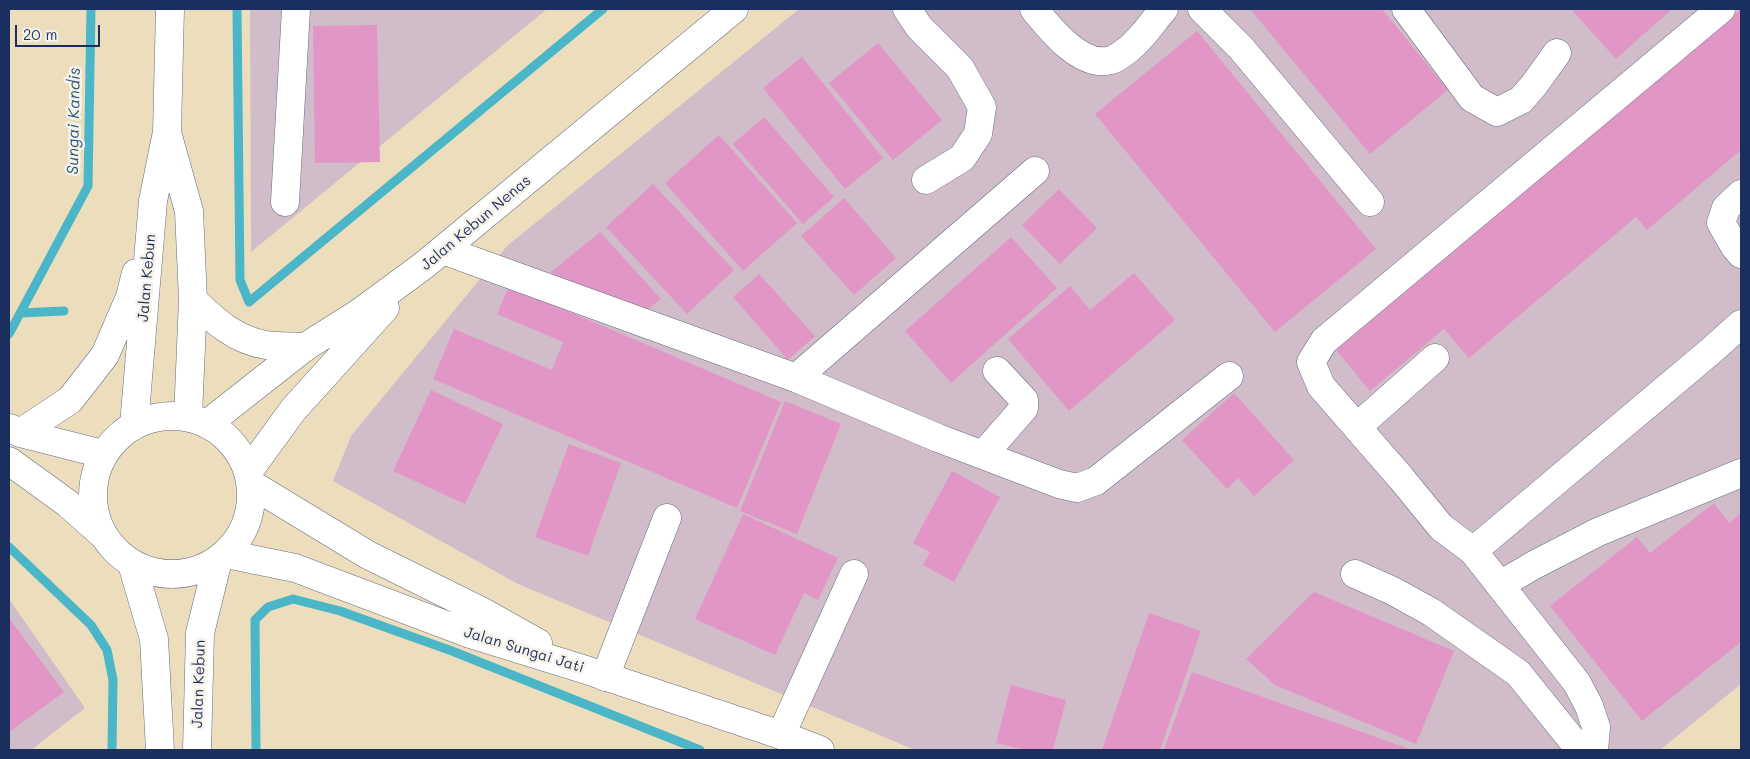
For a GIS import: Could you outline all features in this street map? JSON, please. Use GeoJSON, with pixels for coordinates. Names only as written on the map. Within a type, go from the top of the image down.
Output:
{"type":"FeatureCollection","features":[{"type":"Feature","properties":{"kind":"main road","name":"Jalan Kebun"},"geometry":{"type":"LineString","coordinates":[[134,424],[153,201],[167,132],[170,9]]}},
{"type":"Feature","properties":{"kind":"main road"},"geometry":{"type":"LineString","coordinates":[[285,202],[296,9]]}},
{"type":"Feature","properties":{"kind":"main road","name":"Jalan Kebun Nenas"},"geometry":{"type":"LineString","coordinates":[[198,421],[305,347],[359,313],[433,258],[734,9]]}},
{"type":"Feature","properties":{"kind":"main road"},"geometry":{"type":"LineString","coordinates":[[907,9],[919,27],[960,68],[982,107],[978,134],[962,158],[926,180]]}},
{"type":"Feature","properties":{"kind":"main road"},"geometry":{"type":"LineString","coordinates":[[1034,9],[1046,24],[1074,50],[1094,62],[1112,60],[1137,42],[1164,9]]}},
{"type":"Feature","properties":{"kind":"main road"},"geometry":{"type":"LineString","coordinates":[[1202,9],[1241,48],[1370,202]]}},
{"type":"Feature","properties":{"kind":"main road"},"geometry":{"type":"LineString","coordinates":[[1406,9],[1472,98],[1497,112],[1521,100],[1557,52]]}},
{"type":"Feature","properties":{"kind":"main road"},"geometry":{"type":"LineString","coordinates":[[1594,750],[1596,727],[1589,706],[1577,683],[1472,551],[1441,527],[1321,386],[1311,362],[1324,341],[1721,9]]}},
{"type":"Feature","properties":{"kind":"main road","name":"Jalan Kebun"},"geometry":{"type":"LineString","coordinates":[[167,132],[189,211],[198,421]]}},
{"type":"Feature","properties":{"kind":"main road"},"geometry":{"type":"LineString","coordinates":[[796,378],[1035,171]]}},
{"type":"Feature","properties":{"kind":"main road"},"geometry":{"type":"LineString","coordinates":[[1741,194],[1726,208],[1721,223],[1741,254]]}},
{"type":"Feature","properties":{"kind":"main road"},"geometry":{"type":"LineString","coordinates":[[14,430],[70,400],[105,355],[130,297],[153,201]]}},
{"type":"Feature","properties":{"kind":"main road"},"geometry":{"type":"LineString","coordinates":[[249,478],[293,410],[433,258],[796,378],[938,438],[1059,484],[1077,488],[1096,481],[1229,376]]}},
{"type":"Feature","properties":{"kind":"main road"},"geometry":{"type":"LineString","coordinates":[[193,300],[216,323],[236,336],[265,345],[305,347]]}},
{"type":"Feature","properties":{"kind":"main road"},"geometry":{"type":"LineString","coordinates":[[1472,551],[1741,324]]}},
{"type":"Feature","properties":{"kind":"main road"},"geometry":{"type":"LineString","coordinates":[[1357,427],[1435,358]]}},
{"type":"Feature","properties":{"kind":"main road"},"geometry":{"type":"LineString","coordinates":[[983,455],[1024,408],[1024,400],[997,371]]}},
{"type":"Feature","properties":{"kind":"main road"},"geometry":{"type":"LineString","coordinates":[[9,461],[66,503],[102,534],[115,551],[132,564],[160,574],[190,573],[222,557],[248,522],[249,478],[239,453],[225,436],[198,421],[170,416],[152,418],[134,424],[117,438],[103,454],[95,473],[92,494],[95,514],[102,534]]}},
{"type":"Feature","properties":{"kind":"main road"},"geometry":{"type":"LineString","coordinates":[[14,430],[103,454]]}},
{"type":"Feature","properties":{"kind":"main road"},"geometry":{"type":"LineString","coordinates":[[1500,585],[1598,532],[1741,473]]}},
{"type":"Feature","properties":{"kind":"main road"},"geometry":{"type":"LineString","coordinates":[[249,478],[368,555],[481,611],[594,673],[667,518]]}},
{"type":"Feature","properties":{"kind":"main road","name":"Jalan Kebun"},"geometry":{"type":"LineString","coordinates":[[197,750],[200,633],[222,557]]}},
{"type":"Feature","properties":{"kind":"main road","name":"Jalan Sungai Jati"},"geometry":{"type":"LineString","coordinates":[[222,557],[295,568],[470,634],[594,673],[781,735],[820,750]]}},
{"type":"Feature","properties":{"kind":"main road"},"geometry":{"type":"LineString","coordinates":[[132,564],[154,639],[160,750]]}},
{"type":"Feature","properties":{"kind":"main road"},"geometry":{"type":"LineString","coordinates":[[781,735],[854,574]]}},
{"type":"Feature","properties":{"kind":"main road"},"geometry":{"type":"LineString","coordinates":[[1355,574],[1393,591],[1431,612],[1485,648],[1518,673],[1580,750]]}},
{"type":"Feature","properties":{"kind":"shaded area"},"geometry":{"type":"Polygon","coordinates":[[[250,9],[547,9],[251,252],[250,9]]]}},
{"type":"Feature","properties":{"kind":"shaded area"},"geometry":{"type":"Polygon","coordinates":[[[799,9],[1741,9],[1741,684],[1660,750],[915,750],[518,584],[333,481],[351,436],[507,246],[799,9]]]}},
{"type":"Feature","properties":{"kind":"shaded area"},"geometry":{"type":"Polygon","coordinates":[[[9,599],[85,708],[31,750],[9,750],[9,599]]]}},
{"type":"Feature","properties":{"kind":"building"},"geometry":{"type":"Polygon","coordinates":[[[1250,9],[1382,9],[1448,90],[1370,154],[1250,9]]]}},
{"type":"Feature","properties":{"kind":"building"},"geometry":{"type":"Polygon","coordinates":[[[1576,9],[1672,9],[1616,59],[1573,11],[1576,9]]]}},
{"type":"Feature","properties":{"kind":"building"},"geometry":{"type":"Polygon","coordinates":[[[1741,9],[1741,150],[1647,230],[1636,217],[1469,358],[1444,329],[1370,391],[1336,350],[1741,9]]]}},
{"type":"Feature","properties":{"kind":"building"},"geometry":{"type":"Polygon","coordinates":[[[377,25],[380,162],[315,163],[313,26],[377,25]]]}},
{"type":"Feature","properties":{"kind":"building"},"geometry":{"type":"Polygon","coordinates":[[[1197,31],[1376,249],[1275,332],[1095,114],[1197,31]]]}},
{"type":"Feature","properties":{"kind":"building"},"geometry":{"type":"Polygon","coordinates":[[[878,43],[942,120],[893,160],[829,83],[878,43]]]}},
{"type":"Feature","properties":{"kind":"building"},"geometry":{"type":"Polygon","coordinates":[[[802,57],[883,158],[845,189],[763,88],[802,57]]]}},
{"type":"Feature","properties":{"kind":"building"},"geometry":{"type":"Polygon","coordinates":[[[764,117],[834,197],[803,224],[733,144],[764,117]]]}},
{"type":"Feature","properties":{"kind":"building"},"geometry":{"type":"Polygon","coordinates":[[[719,135],[797,223],[743,271],[665,183],[719,135]]]}},
{"type":"Feature","properties":{"kind":"building"},"geometry":{"type":"Polygon","coordinates":[[[653,184],[734,270],[687,314],[606,227],[653,184]]]}},
{"type":"Feature","properties":{"kind":"building"},"geometry":{"type":"Polygon","coordinates":[[[1059,189],[1097,228],[1060,264],[1022,225],[1059,189]]]}},
{"type":"Feature","properties":{"kind":"building"},"geometry":{"type":"Polygon","coordinates":[[[844,198],[896,258],[854,295],[801,236],[844,198]]]}},
{"type":"Feature","properties":{"kind":"building"},"geometry":{"type":"Polygon","coordinates":[[[600,232],[661,299],[639,316],[561,285],[551,272],[600,232]]]}},
{"type":"Feature","properties":{"kind":"building"},"geometry":{"type":"Polygon","coordinates":[[[1011,237],[1057,288],[951,383],[905,331],[1011,237]]]}},
{"type":"Feature","properties":{"kind":"building"},"geometry":{"type":"Polygon","coordinates":[[[1134,273],[1175,320],[1069,411],[1008,339],[1070,286],[1090,310],[1134,273]]]}},
{"type":"Feature","properties":{"kind":"building"},"geometry":{"type":"Polygon","coordinates":[[[759,274],[815,336],[788,360],[733,297],[759,274]]]}},
{"type":"Feature","properties":{"kind":"building"},"geometry":{"type":"Polygon","coordinates":[[[509,286],[781,402],[737,508],[433,379],[454,329],[552,370],[563,342],[497,314],[509,286]]]}},
{"type":"Feature","properties":{"kind":"building"},"geometry":{"type":"Polygon","coordinates":[[[431,390],[503,424],[465,504],[393,471],[431,390]]]}},
{"type":"Feature","properties":{"kind":"building"},"geometry":{"type":"Polygon","coordinates":[[[1234,393],[1294,460],[1254,496],[1238,478],[1227,489],[1182,440],[1234,393]]]}},
{"type":"Feature","properties":{"kind":"building"},"geometry":{"type":"Polygon","coordinates":[[[785,401],[841,424],[797,534],[740,511],[785,401]]]}},
{"type":"Feature","properties":{"kind":"building"},"geometry":{"type":"Polygon","coordinates":[[[569,444],[621,463],[588,556],[535,537],[569,444]]]}},
{"type":"Feature","properties":{"kind":"building"},"geometry":{"type":"Polygon","coordinates":[[[952,471],[1000,497],[954,582],[923,565],[930,552],[913,543],[952,471]]]}},
{"type":"Feature","properties":{"kind":"building"},"geometry":{"type":"Polygon","coordinates":[[[1714,503],[1729,523],[1741,513],[1741,642],[1642,721],[1550,606],[1637,537],[1650,553],[1714,503]]]}},
{"type":"Feature","properties":{"kind":"building"},"geometry":{"type":"Polygon","coordinates":[[[743,514],[838,558],[818,600],[804,593],[775,655],[695,619],[743,514]]]}},
{"type":"Feature","properties":{"kind":"building"},"geometry":{"type":"Polygon","coordinates":[[[1314,592],[1454,651],[1416,744],[1275,685],[1246,659],[1314,592]]]}},
{"type":"Feature","properties":{"kind":"building"},"geometry":{"type":"Polygon","coordinates":[[[1149,613],[1201,631],[1160,750],[1102,750],[1149,613]]]}},
{"type":"Feature","properties":{"kind":"building"},"geometry":{"type":"Polygon","coordinates":[[[9,618],[64,692],[9,732],[9,618]]]}},
{"type":"Feature","properties":{"kind":"building"},"geometry":{"type":"Polygon","coordinates":[[[1192,672],[1407,748],[1406,750],[1164,750],[1192,672]]]}},
{"type":"Feature","properties":{"kind":"building"},"geometry":{"type":"Polygon","coordinates":[[[1011,685],[1066,700],[1053,750],[1026,750],[996,743],[1011,685]]]}},
{"type":"Feature","properties":{"kind":"waterway","name":"Sungai Kandis"},"geometry":{"type":"LineString","coordinates":[[9,334],[88,186],[91,9]]}},
{"type":"Feature","properties":{"kind":"waterway"},"geometry":{"type":"LineString","coordinates":[[237,9],[240,280],[249,302],[603,9]]}},
{"type":"Feature","properties":{"kind":"waterway"},"geometry":{"type":"LineString","coordinates":[[20,313],[64,311]]}},
{"type":"Feature","properties":{"kind":"waterway"},"geometry":{"type":"LineString","coordinates":[[9,547],[91,625],[107,650],[113,680],[112,750]]}},
{"type":"Feature","properties":{"kind":"waterway"},"geometry":{"type":"LineString","coordinates":[[256,750],[255,620],[268,607],[293,599],[340,611],[452,651],[700,750]]}}]}
